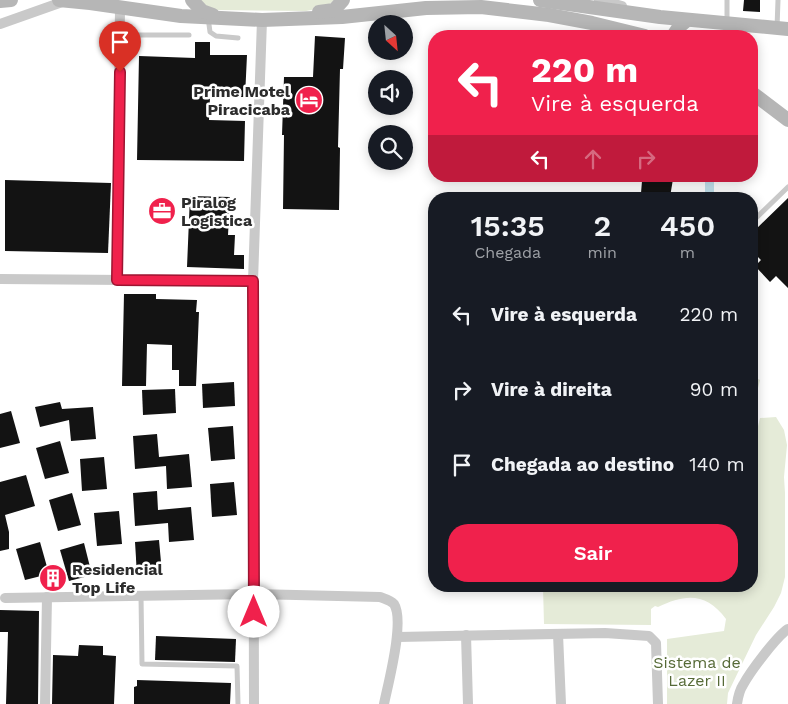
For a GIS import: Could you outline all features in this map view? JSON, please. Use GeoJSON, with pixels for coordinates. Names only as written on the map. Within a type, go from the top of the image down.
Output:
{"type":"FeatureCollection","features":[{"type":"Feature","properties":{"kind":"main road"},"geometry":{"type":"LineString","coordinates":[[0,1],[11,0]]}},
{"type":"Feature","properties":{"kind":"main road"},"geometry":{"type":"LineString","coordinates":[[59,0],[181,16],[262,20],[342,17],[426,8],[481,7],[558,17],[618,30]]}},
{"type":"Feature","properties":{"kind":"main road"},"geometry":{"type":"LineString","coordinates":[[192,0],[202,11],[226,18]]}},
{"type":"Feature","properties":{"kind":"main road"},"geometry":{"type":"LineString","coordinates":[[294,18],[307,13],[334,10],[342,0]]}},
{"type":"Feature","properties":{"kind":"main road"},"geometry":{"type":"LineString","coordinates":[[540,0],[630,14],[782,29]]}},
{"type":"Feature","properties":{"kind":"main road"},"geometry":{"type":"LineString","coordinates":[[677,30],[687,20]]}},
{"type":"Feature","properties":{"kind":"main road"},"geometry":{"type":"LineString","coordinates":[[758,97],[788,120]]}},
{"type":"Feature","properties":{"kind":"street"},"geometry":{"type":"LineString","coordinates":[[0,24],[67,0]]}},
{"type":"Feature","properties":{"kind":"street"},"geometry":{"type":"LineString","coordinates":[[599,0],[621,5],[630,14]]}},
{"type":"Feature","properties":{"kind":"street"},"geometry":{"type":"LineString","coordinates":[[117,280],[120,8]]}},
{"type":"Feature","properties":{"kind":"street"},"geometry":{"type":"LineString","coordinates":[[254,704],[253,281],[262,20]]}},
{"type":"Feature","properties":{"kind":"street"},"geometry":{"type":"LineString","coordinates":[[0,279],[253,281]]}},
{"type":"Feature","properties":{"kind":"street"},"geometry":{"type":"LineString","coordinates":[[5,598],[254,594],[380,597],[389,600],[395,606],[398,636],[384,704]]}},
{"type":"Feature","properties":{"kind":"street"},"geometry":{"type":"LineString","coordinates":[[45,704],[47,597]]}},
{"type":"Feature","properties":{"kind":"street"},"geometry":{"type":"LineString","coordinates":[[737,704],[743,685],[778,639],[788,629]]}},
{"type":"Feature","properties":{"kind":"street"},"geometry":{"type":"LineString","coordinates":[[398,636],[605,633],[650,636],[656,643],[658,704]]}},
{"type":"Feature","properties":{"kind":"street"},"geometry":{"type":"LineString","coordinates":[[558,634],[561,704]]}},
{"type":"Feature","properties":{"kind":"street"},"geometry":{"type":"LineString","coordinates":[[466,635],[468,704]]}},
{"type":"Feature","properties":{"kind":"lane"},"geometry":{"type":"LineString","coordinates":[[727,24],[728,0]]}},
{"type":"Feature","properties":{"kind":"lane"},"geometry":{"type":"LineString","coordinates":[[778,0],[782,29]]}},
{"type":"Feature","properties":{"kind":"lane"},"geometry":{"type":"LineString","coordinates":[[208,17],[210,32],[216,36],[238,38]]}},
{"type":"Feature","properties":{"kind":"lane"},"geometry":{"type":"LineString","coordinates":[[120,35],[189,35]]}},
{"type":"Feature","properties":{"kind":"lane"},"geometry":{"type":"LineString","coordinates":[[758,216],[788,187]]}},
{"type":"Feature","properties":{"kind":"lane"},"geometry":{"type":"LineString","coordinates":[[141,596],[142,664],[238,666],[238,704]]}},
{"type":"Feature","properties":{"kind":"green space"},"geometry":{"type":"Polygon","coordinates":[[[201,0],[334,0],[326,7],[306,11],[215,10],[208,8],[201,0]]]}},
{"type":"Feature","properties":{"kind":"green space","name":"Sistema de Lazer II"},"geometry":{"type":"Polygon","coordinates":[[[776,417],[784,430],[787,445],[784,477],[785,577],[781,593],[756,635],[728,693],[727,704],[667,704],[667,639],[724,631],[726,619],[719,610],[704,600],[687,598],[668,602],[651,609],[651,625],[544,624],[543,592],[758,592],[758,426],[760,418],[776,417]]]}},
{"type":"Feature","properties":{"kind":"water"},"geometry":{"type":"Polygon","coordinates":[[[705,182],[714,182],[714,192],[705,192],[705,182]]]}},
{"type":"Feature","properties":{"kind":"building"},"geometry":{"type":"Polygon","coordinates":[[[744,0],[760,0],[760,12],[743,11],[744,0]]]}},
{"type":"Feature","properties":{"kind":"building"},"geometry":{"type":"Polygon","coordinates":[[[315,36],[345,38],[343,69],[340,69],[339,210],[283,209],[284,135],[282,135],[284,77],[313,77],[315,36]]]}},
{"type":"Feature","properties":{"kind":"building"},"geometry":{"type":"Polygon","coordinates":[[[195,42],[210,42],[210,55],[247,55],[245,97],[210,97],[209,120],[245,121],[244,161],[137,160],[139,56],[195,58],[195,42]]]}},
{"type":"Feature","properties":{"kind":"building"},"geometry":{"type":"Polygon","coordinates":[[[5,180],[111,183],[108,253],[5,251],[5,180]]]}},
{"type":"Feature","properties":{"kind":"building"},"geometry":{"type":"Polygon","coordinates":[[[642,182],[672,182],[671,192],[641,192],[642,182]]]}},
{"type":"Feature","properties":{"kind":"building"},"geometry":{"type":"Polygon","coordinates":[[[190,196],[230,197],[228,235],[235,235],[234,255],[244,255],[244,269],[187,267],[190,196]]]}},
{"type":"Feature","properties":{"kind":"building"},"geometry":{"type":"Polygon","coordinates":[[[788,198],[788,288],[776,276],[770,282],[758,269],[758,263],[761,260],[758,257],[758,227],[788,198]]]}},
{"type":"Feature","properties":{"kind":"building"},"geometry":{"type":"Polygon","coordinates":[[[124,294],[156,294],[156,299],[197,300],[196,312],[199,312],[196,386],[179,386],[179,370],[172,370],[172,345],[147,344],[146,386],[122,386],[124,294]]]}},
{"type":"Feature","properties":{"kind":"building"},"geometry":{"type":"Polygon","coordinates":[[[234,382],[235,406],[203,408],[202,384],[234,382]]]}},
{"type":"Feature","properties":{"kind":"building"},"geometry":{"type":"Polygon","coordinates":[[[175,389],[176,413],[143,415],[142,390],[175,389]]]}},
{"type":"Feature","properties":{"kind":"building"},"geometry":{"type":"Polygon","coordinates":[[[60,402],[62,409],[93,407],[96,439],[71,441],[69,420],[40,427],[35,407],[60,402]]]}},
{"type":"Feature","properties":{"kind":"building"},"geometry":{"type":"Polygon","coordinates":[[[11,411],[20,443],[0,448],[0,414],[11,411]]]}},
{"type":"Feature","properties":{"kind":"building"},"geometry":{"type":"Polygon","coordinates":[[[233,426],[235,459],[211,461],[208,428],[233,426]]]}},
{"type":"Feature","properties":{"kind":"building"},"geometry":{"type":"Polygon","coordinates":[[[157,434],[159,457],[189,454],[192,487],[167,489],[166,466],[135,469],[133,436],[157,434]]]}},
{"type":"Feature","properties":{"kind":"building"},"geometry":{"type":"Polygon","coordinates":[[[60,441],[69,473],[45,479],[36,448],[60,441]]]}},
{"type":"Feature","properties":{"kind":"building"},"geometry":{"type":"Polygon","coordinates":[[[104,457],[107,489],[82,491],[80,459],[104,457]]]}},
{"type":"Feature","properties":{"kind":"building"},"geometry":{"type":"Polygon","coordinates":[[[26,475],[35,506],[5,515],[9,532],[9,549],[0,551],[0,482],[26,475]]]}},
{"type":"Feature","properties":{"kind":"building"},"geometry":{"type":"Polygon","coordinates":[[[234,482],[237,515],[212,517],[210,484],[234,482]]]}},
{"type":"Feature","properties":{"kind":"building"},"geometry":{"type":"Polygon","coordinates":[[[157,491],[158,510],[191,507],[194,540],[169,542],[168,523],[135,526],[133,493],[157,491]]]}},
{"type":"Feature","properties":{"kind":"building"},"geometry":{"type":"Polygon","coordinates":[[[72,493],[81,525],[58,531],[49,500],[72,493]]]}},
{"type":"Feature","properties":{"kind":"building"},"geometry":{"type":"Polygon","coordinates":[[[119,511],[122,544],[97,546],[94,513],[119,511]]]}},
{"type":"Feature","properties":{"kind":"building"},"geometry":{"type":"Polygon","coordinates":[[[159,540],[162,573],[137,575],[135,542],[159,540]]]}},
{"type":"Feature","properties":{"kind":"building"},"geometry":{"type":"Polygon","coordinates":[[[40,542],[49,574],[25,580],[16,549],[40,542]]]}},
{"type":"Feature","properties":{"kind":"building"},"geometry":{"type":"Polygon","coordinates":[[[84,543],[92,575],[69,581],[60,550],[84,543]]]}},
{"type":"Feature","properties":{"kind":"building"},"geometry":{"type":"Polygon","coordinates":[[[0,610],[39,611],[38,704],[6,704],[8,632],[0,632],[0,610]]]}},
{"type":"Feature","properties":{"kind":"building"},"geometry":{"type":"Polygon","coordinates":[[[156,636],[236,639],[235,662],[155,660],[156,636]]]}},
{"type":"Feature","properties":{"kind":"building"},"geometry":{"type":"Polygon","coordinates":[[[79,645],[103,646],[103,655],[116,656],[114,704],[52,704],[53,655],[78,656],[79,645]]]}},
{"type":"Feature","properties":{"kind":"building"},"geometry":{"type":"Polygon","coordinates":[[[137,680],[231,683],[230,704],[134,704],[134,687],[137,686],[137,680]]]}},
{"type":"Feature","properties":{"kind":"place","name":"Prime Motel Piracicaba"},"geometry":{"type":"Point","coordinates":[309,100]}},
{"type":"Feature","properties":{"kind":"place","name":"Piralog Logistica"},"geometry":{"type":"Point","coordinates":[162,211]}},
{"type":"Feature","properties":{"kind":"place","name":"Residencial Top Life"},"geometry":{"type":"Point","coordinates":[53,578]}},
{"type":"Feature","properties":{"kind":"route"},"geometry":{"type":"LineString","coordinates":[[120,72],[117,280],[253,281],[254,612]]}}]}
